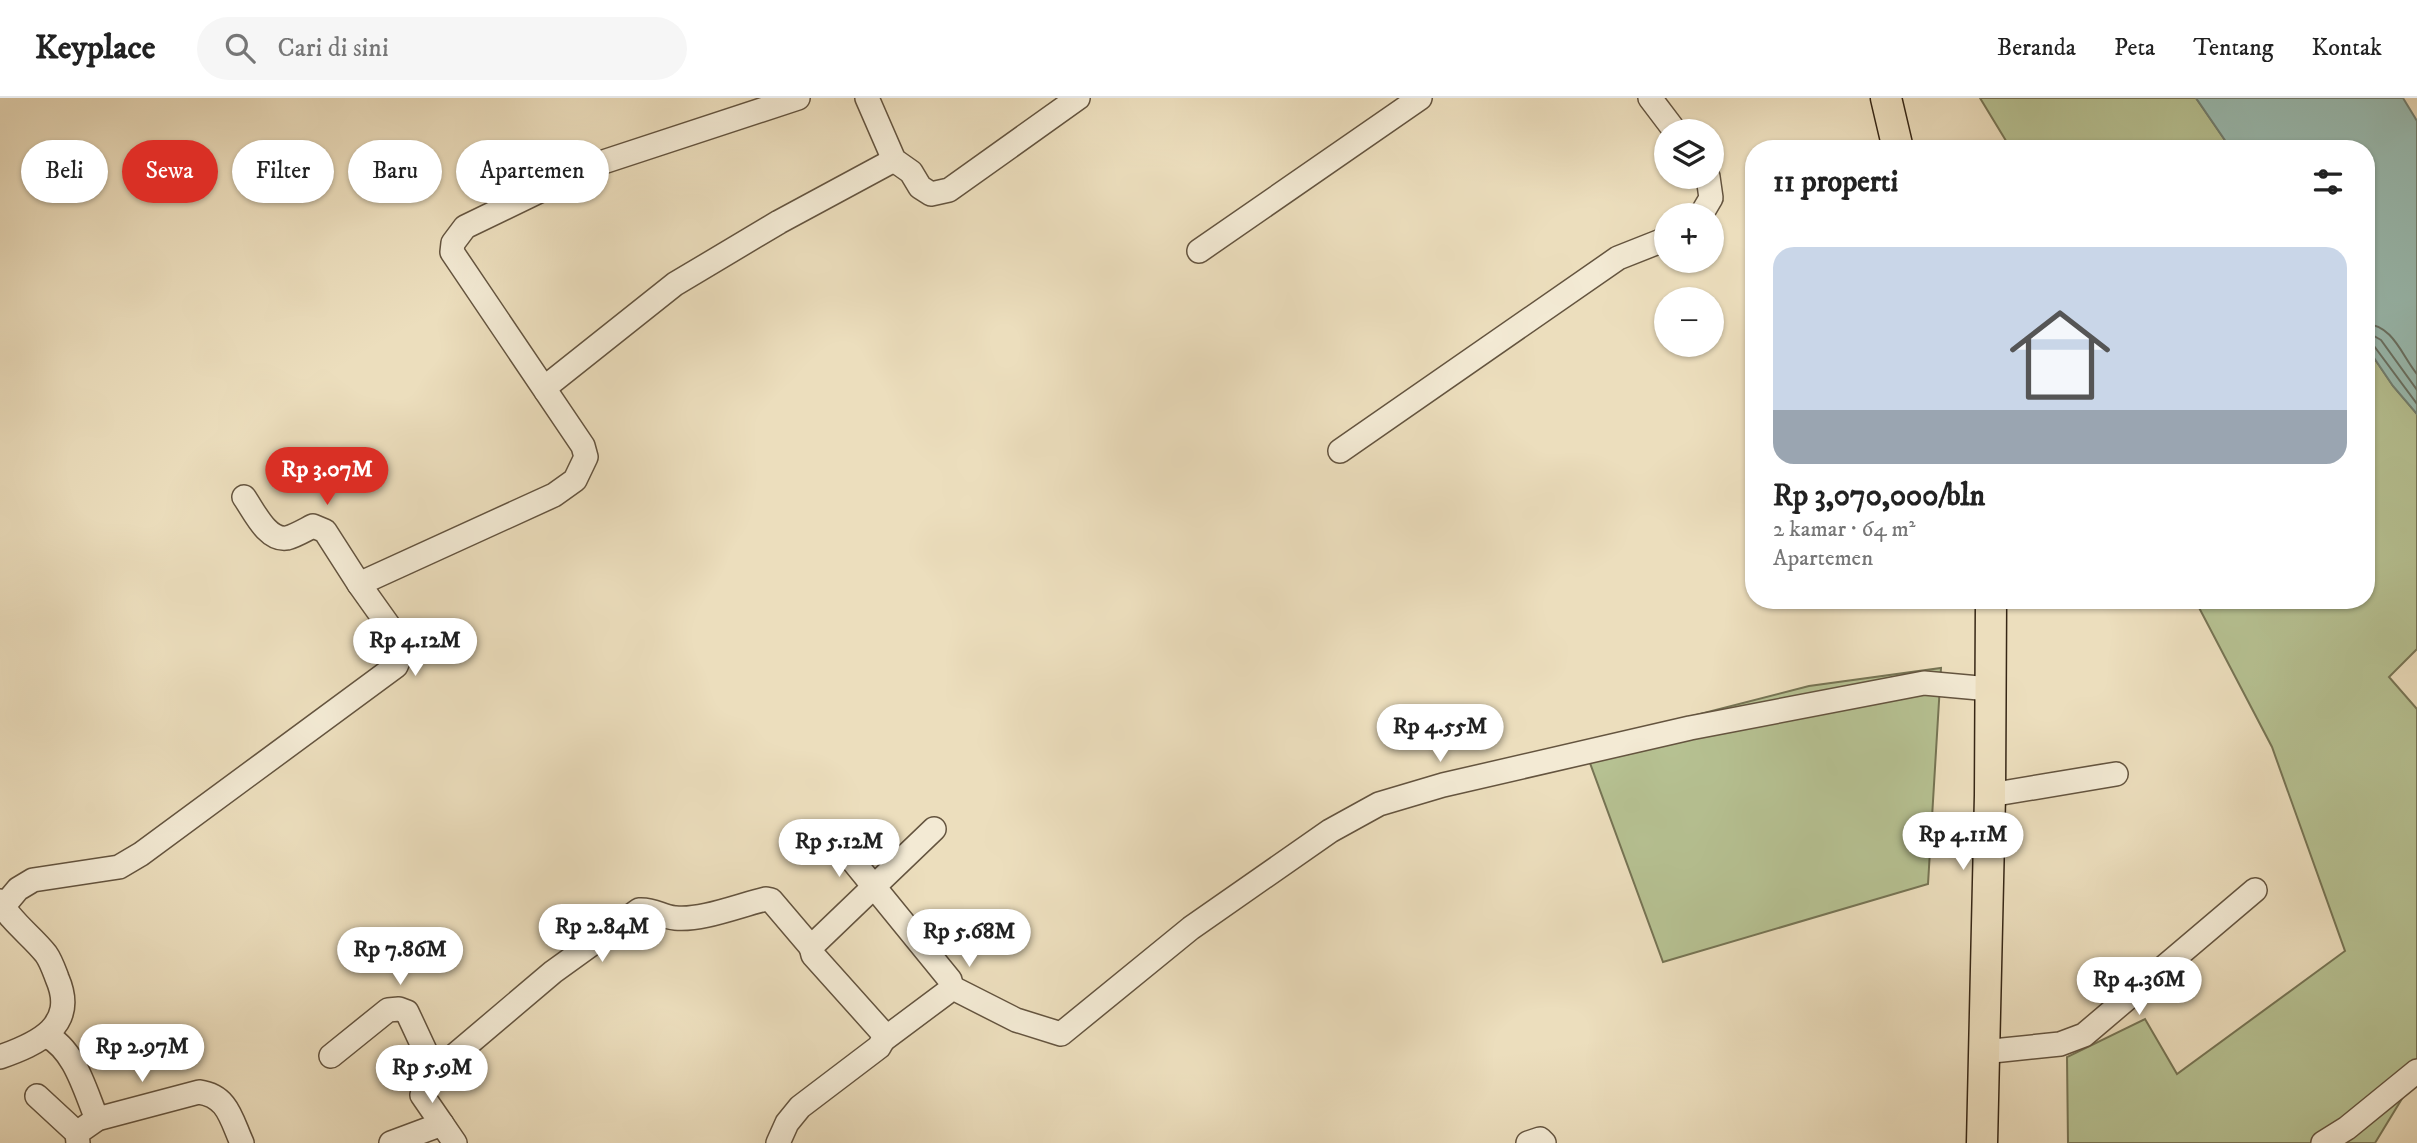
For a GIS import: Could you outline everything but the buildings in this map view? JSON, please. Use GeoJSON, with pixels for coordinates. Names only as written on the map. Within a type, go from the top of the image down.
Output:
{"type":"FeatureCollection","features":[{"type":"Feature","properties":{"kind":"main road"},"geometry":{"type":"LineString","coordinates":[[1886,98],[1896,140]]}},
{"type":"Feature","properties":{"kind":"main road"},"geometry":{"type":"LineString","coordinates":[[1982,1143],[1990,795],[1991,609]]}},
{"type":"Feature","properties":{"kind":"street"},"geometry":{"type":"LineString","coordinates":[[359,584],[554,495],[575,480],[586,457],[583,446],[452,253],[453,243],[465,228],[591,166],[798,98]]}},
{"type":"Feature","properties":{"kind":"street"},"geometry":{"type":"LineString","coordinates":[[867,98],[894,160],[911,172],[920,187],[931,194],[949,190],[1078,98]]}},
{"type":"Feature","properties":{"kind":"street"},"geometry":{"type":"LineString","coordinates":[[1199,251],[1420,98]]}},
{"type":"Feature","properties":{"kind":"street"},"geometry":{"type":"LineString","coordinates":[[1650,98],[1666,119]]}},
{"type":"Feature","properties":{"kind":"street"},"geometry":{"type":"LineString","coordinates":[[546,391],[548,385],[675,284],[779,222],[894,160]]}},
{"type":"Feature","properties":{"kind":"street"},"geometry":{"type":"LineString","coordinates":[[1340,451],[1618,258],[1654,244]]}},
{"type":"Feature","properties":{"kind":"street"},"geometry":{"type":"LineString","coordinates":[[97,1119],[81,1081],[54,1041],[60,1016],[60,983],[13,894],[119,867],[141,854],[396,666],[401,654],[396,636],[325,531],[313,526],[289,538],[278,538],[268,531],[244,497]]}},
{"type":"Feature","properties":{"kind":"street"},"geometry":{"type":"LineString","coordinates":[[951,987],[1016,1020],[1061,1034],[1191,928],[1330,831],[1380,804],[1444,785],[1690,727],[1924,683],[1990,689]]}},
{"type":"Feature","properties":{"kind":"street"},"geometry":{"type":"LineString","coordinates":[[1990,795],[2116,774]]}},
{"type":"Feature","properties":{"kind":"street"},"geometry":{"type":"LineString","coordinates":[[811,947],[934,829]]}},
{"type":"Feature","properties":{"kind":"street"},"geometry":{"type":"LineString","coordinates":[[840,845],[950,980],[951,987]]}},
{"type":"Feature","properties":{"kind":"street"},"geometry":{"type":"LineString","coordinates":[[1983,1052],[2060,1044],[2084,1035],[2255,890]]}},
{"type":"Feature","properties":{"kind":"street"},"geometry":{"type":"LineString","coordinates":[[391,1143],[449,1134],[422,1095],[425,1085],[435,1072],[553,972],[639,910],[650,909],[674,919],[771,900],[811,947],[813,955],[882,1032],[883,1040]]}},
{"type":"Feature","properties":{"kind":"street"},"geometry":{"type":"LineString","coordinates":[[778,1143],[787,1123],[800,1107],[879,1047],[883,1040],[951,987]]}},
{"type":"Feature","properties":{"kind":"street"},"geometry":{"type":"LineString","coordinates":[[331,1056],[388,1010],[399,1009],[407,1012],[435,1072]]}},
{"type":"Feature","properties":{"kind":"street"},"geometry":{"type":"LineString","coordinates":[[0,1056],[36,1043],[54,1041]]}},
{"type":"Feature","properties":{"kind":"street"},"geometry":{"type":"LineString","coordinates":[[2323,1143],[2347,1128],[2417,1071]]}},
{"type":"Feature","properties":{"kind":"street"},"geometry":{"type":"LineString","coordinates":[[37,1096],[78,1138],[97,1119],[199,1092],[212,1093],[223,1102],[242,1143]]}},
{"type":"Feature","properties":{"kind":"street"},"geometry":{"type":"LineString","coordinates":[[1528,1143],[1541,1139],[1544,1143]]}},
{"type":"Feature","properties":{"kind":"green space"},"geometry":{"type":"Polygon","coordinates":[[[1980,98],[2196,98],[2225,140],[2006,140],[1980,98]]]}},
{"type":"Feature","properties":{"kind":"green space"},"geometry":{"type":"Polygon","coordinates":[[[2375,359],[2417,414],[2417,649],[2389,677],[2417,709],[2417,1074],[2375,1143],[2068,1143],[2067,1057],[2145,1019],[2177,1074],[2345,951],[2272,747],[2200,609],[2375,609],[2375,359]]]}},
{"type":"Feature","properties":{"kind":"green space"},"geometry":{"type":"Polygon","coordinates":[[[1941,668],[1928,884],[1663,962],[1583,744],[1809,686],[1941,668]]]}},
{"type":"Feature","properties":{"kind":"water"},"geometry":{"type":"Polygon","coordinates":[[[2196,98],[2403,98],[2417,121],[2417,414],[2375,359],[2375,140],[2225,140],[2196,98]]]}}]}
